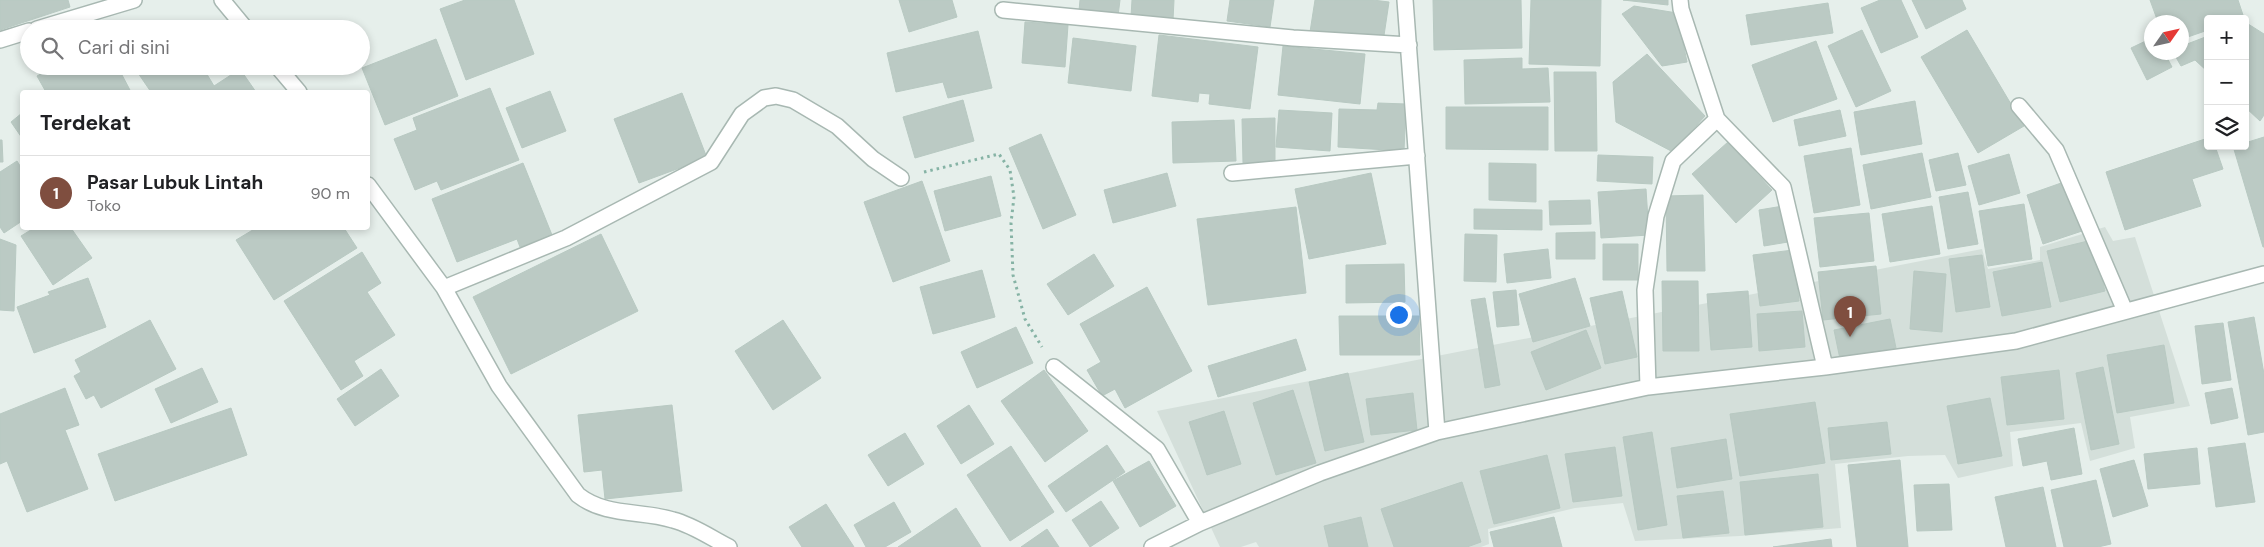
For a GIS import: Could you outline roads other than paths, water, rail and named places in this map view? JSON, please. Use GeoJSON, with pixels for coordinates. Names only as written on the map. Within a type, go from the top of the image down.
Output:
{"type":"FeatureCollection","features":[{"type":"Feature","properties":{"kind":"street"},"geometry":{"type":"LineString","coordinates":[[67,20],[134,0]]}},
{"type":"Feature","properties":{"kind":"street"},"geometry":{"type":"LineString","coordinates":[[222,0],[239,20]]}},
{"type":"Feature","properties":{"kind":"street"},"geometry":{"type":"LineString","coordinates":[[1404,0],[1409,45],[1437,432]]}},
{"type":"Feature","properties":{"kind":"street"},"geometry":{"type":"LineString","coordinates":[[1680,0],[1681,9],[1717,119],[1783,187],[1825,368]]}},
{"type":"Feature","properties":{"kind":"street"},"geometry":{"type":"LineString","coordinates":[[1003,10],[1293,38],[1409,45]]}},
{"type":"Feature","properties":{"kind":"street"},"geometry":{"type":"LineString","coordinates":[[0,40],[20,34]]}},
{"type":"Feature","properties":{"kind":"street"},"geometry":{"type":"LineString","coordinates":[[285,75],[297,90]]}},
{"type":"Feature","properties":{"kind":"street"},"geometry":{"type":"LineString","coordinates":[[444,288],[566,238],[712,162],[742,114],[764,98],[776,96],[793,100],[837,126],[873,159],[901,178]]}},
{"type":"Feature","properties":{"kind":"street"},"geometry":{"type":"LineString","coordinates":[[2019,106],[2056,150],[2125,311]]}},
{"type":"Feature","properties":{"kind":"street"},"geometry":{"type":"LineString","coordinates":[[1648,387],[1645,290],[1656,216],[1673,161],[1717,119]]}},
{"type":"Feature","properties":{"kind":"street"},"geometry":{"type":"LineString","coordinates":[[1232,173],[1417,156]]}},
{"type":"Feature","properties":{"kind":"street"},"geometry":{"type":"LineString","coordinates":[[370,188],[444,288],[499,386],[578,495],[589,504],[617,512],[674,520],[729,547]]}},
{"type":"Feature","properties":{"kind":"street"},"geometry":{"type":"LineString","coordinates":[[1152,547],[1200,523],[1320,474],[1437,432],[1648,387],[1825,368],[2016,340],[2264,274]]}},
{"type":"Feature","properties":{"kind":"street"},"geometry":{"type":"LineString","coordinates":[[1054,367],[1158,449],[1200,523]]}},
{"type":"Feature","properties":{"kind":"place","name":"Pasar Lubuk Lintah"},"geometry":{"type":"Point","coordinates":[1850,337]}}]}
